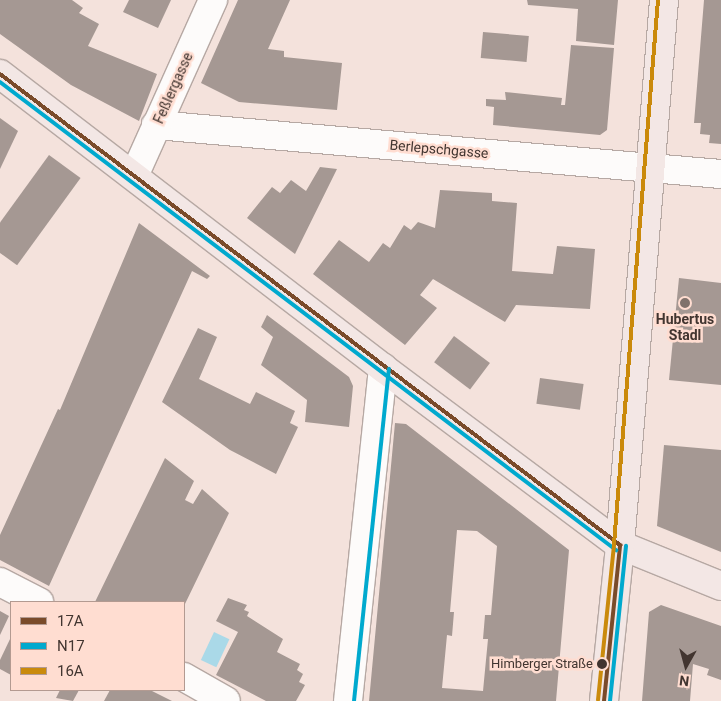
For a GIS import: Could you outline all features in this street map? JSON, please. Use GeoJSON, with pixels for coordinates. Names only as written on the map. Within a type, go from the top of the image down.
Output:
{"type":"FeatureCollection","features":[{"type":"Feature","properties":{"kind":"main road"},"geometry":{"type":"LineString","coordinates":[[604,701],[620,545],[664,0]]}},
{"type":"Feature","properties":{"kind":"main road"},"geometry":{"type":"LineString","coordinates":[[0,74],[383,368],[620,545],[721,586]]}},
{"type":"Feature","properties":{"kind":"street","name":"Feßlergasse"},"geometry":{"type":"LineString","coordinates":[[134,176],[213,0]]}},
{"type":"Feature","properties":{"kind":"street","name":"Berlepschgasse"},"geometry":{"type":"LineString","coordinates":[[156,125],[721,174]]}},
{"type":"Feature","properties":{"kind":"street"},"geometry":{"type":"LineString","coordinates":[[348,701],[383,368]]}},
{"type":"Feature","properties":{"kind":"street"},"geometry":{"type":"LineString","coordinates":[[0,582],[37,601]]}},
{"type":"Feature","properties":{"kind":"street"},"geometry":{"type":"LineString","coordinates":[[185,679],[226,701]]}},
{"type":"Feature","properties":{"kind":"water"},"geometry":{"type":"Polygon","coordinates":[[[214,632],[229,639],[216,667],[201,660],[214,632]]]}},
{"type":"Feature","properties":{"kind":"building"},"geometry":{"type":"Polygon","coordinates":[[[0,0],[72,0],[83,8],[79,13],[99,24],[88,46],[157,74],[139,121],[71,85],[0,34],[0,0]]]}},
{"type":"Feature","properties":{"kind":"building"},"geometry":{"type":"Polygon","coordinates":[[[129,0],[171,0],[158,28],[123,12],[129,0]]]}},
{"type":"Feature","properties":{"kind":"building"},"geometry":{"type":"Polygon","coordinates":[[[238,0],[290,0],[268,49],[284,51],[284,57],[342,63],[337,110],[239,102],[201,83],[238,0]]]}},
{"type":"Feature","properties":{"kind":"building"},"geometry":{"type":"Polygon","coordinates":[[[527,0],[618,0],[614,45],[576,41],[578,9],[528,5],[527,0]]]}},
{"type":"Feature","properties":{"kind":"building"},"geometry":{"type":"Polygon","coordinates":[[[704,0],[721,0],[721,144],[709,143],[710,135],[700,134],[701,123],[694,123],[704,0]]]}},
{"type":"Feature","properties":{"kind":"building"},"geometry":{"type":"Polygon","coordinates":[[[483,32],[529,36],[527,62],[481,58],[483,32]]]}},
{"type":"Feature","properties":{"kind":"building"},"geometry":{"type":"Polygon","coordinates":[[[571,45],[614,48],[607,130],[600,135],[493,125],[494,107],[486,106],[486,99],[506,100],[505,92],[562,98],[561,105],[565,105],[571,45]]]}},
{"type":"Feature","properties":{"kind":"building"},"geometry":{"type":"Polygon","coordinates":[[[0,118],[18,131],[0,169],[0,118]]]}},
{"type":"Feature","properties":{"kind":"building"},"geometry":{"type":"Polygon","coordinates":[[[49,155],[81,178],[17,265],[0,253],[0,222],[49,155]]]}},
{"type":"Feature","properties":{"kind":"building"},"geometry":{"type":"Polygon","coordinates":[[[320,167],[337,169],[295,254],[247,218],[272,187],[280,193],[291,180],[306,191],[320,167]]]}},
{"type":"Feature","properties":{"kind":"building"},"geometry":{"type":"Polygon","coordinates":[[[440,190],[492,193],[492,201],[517,203],[512,271],[553,274],[557,246],[595,249],[590,309],[516,305],[505,322],[433,279],[420,295],[437,308],[405,345],[313,274],[339,240],[369,262],[383,243],[390,248],[404,225],[411,230],[418,222],[435,228],[440,190]]]}},
{"type":"Feature","properties":{"kind":"building"},"geometry":{"type":"Polygon","coordinates":[[[139,223],[210,276],[207,279],[192,271],[49,586],[0,560],[0,535],[58,409],[60,410],[139,223]]]}},
{"type":"Feature","properties":{"kind":"building"},"geometry":{"type":"Polygon","coordinates":[[[679,278],[721,283],[721,385],[669,380],[679,278]]]}},
{"type":"Feature","properties":{"kind":"building"},"geometry":{"type":"Polygon","coordinates":[[[267,315],[349,377],[353,386],[349,427],[305,422],[307,400],[261,365],[273,337],[261,327],[267,315]]]}},
{"type":"Feature","properties":{"kind":"building"},"geometry":{"type":"Polygon","coordinates":[[[198,328],[217,337],[199,379],[250,404],[256,392],[295,411],[290,423],[298,427],[276,474],[230,450],[162,402],[198,328]]]}},
{"type":"Feature","properties":{"kind":"building"},"geometry":{"type":"Polygon","coordinates":[[[454,336],[490,363],[470,389],[434,362],[454,336]]]}},
{"type":"Feature","properties":{"kind":"building"},"geometry":{"type":"Polygon","coordinates":[[[540,378],[584,384],[580,410],[536,404],[540,378]]]}},
{"type":"Feature","properties":{"kind":"building"},"geometry":{"type":"Polygon","coordinates":[[[395,423],[406,424],[569,550],[556,701],[369,701],[395,423]],[[457,530],[450,612],[454,612],[452,636],[447,635],[442,688],[483,691],[488,639],[483,639],[485,615],[491,615],[497,546],[477,531],[457,530]]]}},
{"type":"Feature","properties":{"kind":"building"},"geometry":{"type":"Polygon","coordinates":[[[664,445],[721,450],[721,552],[657,526],[664,445]]]}},
{"type":"Feature","properties":{"kind":"building"},"geometry":{"type":"Polygon","coordinates":[[[165,458],[194,481],[185,500],[193,504],[202,489],[229,513],[185,604],[185,601],[95,601],[165,458]]]}},
{"type":"Feature","properties":{"kind":"building"},"geometry":{"type":"Polygon","coordinates":[[[228,598],[247,605],[244,610],[249,612],[247,616],[283,639],[277,652],[300,664],[297,670],[303,674],[299,682],[305,685],[296,701],[266,701],[216,675],[238,632],[216,621],[228,598]]]}},
{"type":"Feature","properties":{"kind":"building"},"geometry":{"type":"Polygon","coordinates":[[[661,605],[721,626],[721,680],[707,675],[709,669],[693,664],[690,701],[642,701],[649,612],[661,605]]]}},
{"type":"Feature","properties":{"kind":"building"},"geometry":{"type":"Polygon","coordinates":[[[0,611],[9,616],[0,635],[0,611]]]}},
{"type":"Feature","properties":{"kind":"building"},"geometry":{"type":"Polygon","coordinates":[[[10,639],[10,674],[0,669],[0,660],[10,639]]]}},
{"type":"Feature","properties":{"kind":"building"},"geometry":{"type":"Polygon","coordinates":[[[60,691],[78,691],[73,701],[56,698],[60,691]]]}},
{"type":"Feature","properties":{"kind":"building"},"geometry":{"type":"Polygon","coordinates":[[[109,691],[152,691],[172,701],[104,701],[109,691]]]}},
{"type":"Feature","properties":{"kind":"transit line","name":"16A"},"geometry":{"type":"LineString","coordinates":[[598,700],[614,544],[658,0]]}},
{"type":"Feature","properties":{"kind":"transit line","name":"17A"},"geometry":{"type":"LineString","coordinates":[[0,74],[620,545]]}},
{"type":"Feature","properties":{"kind":"transit line","name":"N17"},"geometry":{"type":"LineString","coordinates":[[0,82],[616,550]]}},
{"type":"Feature","properties":{"kind":"transit line","name":"N17"},"geometry":{"type":"LineString","coordinates":[[354,701],[389,369]]}},
{"type":"Feature","properties":{"kind":"transit line","name":"17A"},"geometry":{"type":"LineString","coordinates":[[604,701],[620,545]]}},
{"type":"Feature","properties":{"kind":"transit line","name":"N17"},"geometry":{"type":"LineString","coordinates":[[610,701],[626,546]]}},
{"type":"Feature","properties":{"kind":"place","name":"Hubertus Stadl"},"geometry":{"type":"Point","coordinates":[685,303]}},
{"type":"Feature","properties":{"kind":"place","name":"Himberger Straße"},"geometry":{"type":"Point","coordinates":[602,664]}}]}
